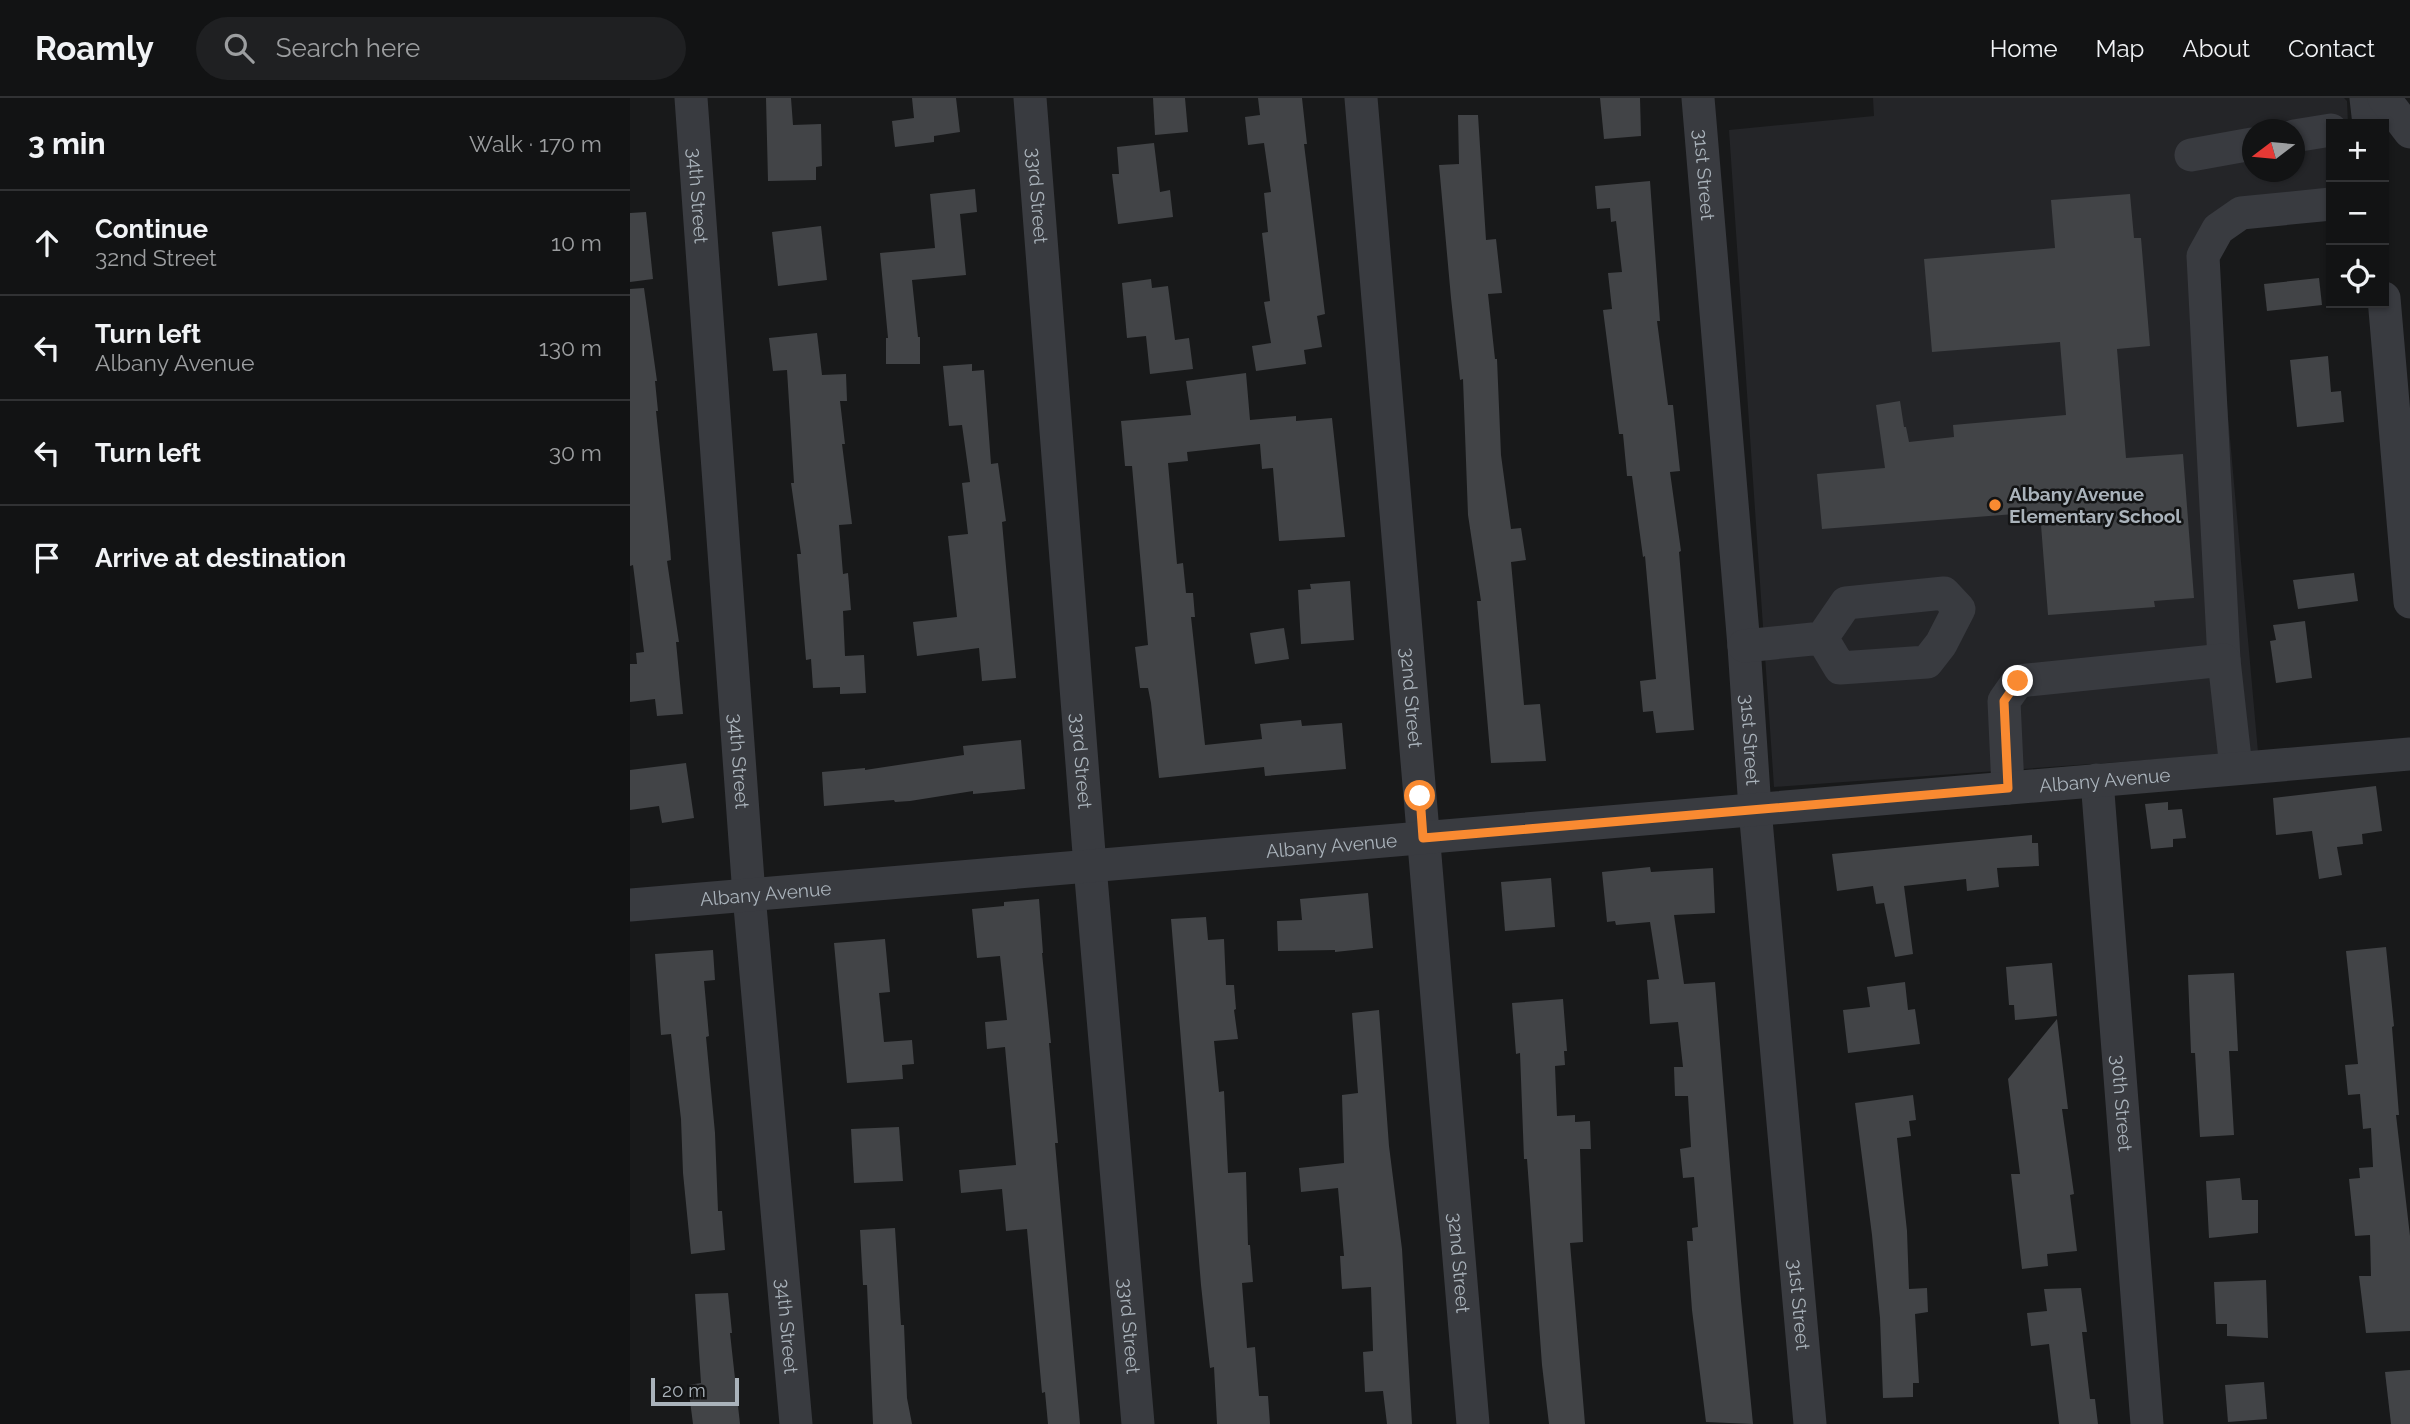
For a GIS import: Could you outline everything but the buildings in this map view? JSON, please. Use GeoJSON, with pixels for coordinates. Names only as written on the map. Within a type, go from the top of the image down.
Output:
{"type":"FeatureCollection","features":[{"type":"Feature","properties":{"kind":"street","name":"34th Street"},"geometry":{"type":"LineString","coordinates":[[691,98],[748,895],[796,1424]]}},
{"type":"Feature","properties":{"kind":"street","name":"33rd Street"},"geometry":{"type":"LineString","coordinates":[[1030,98],[1090,866],[1138,1424]]}},
{"type":"Feature","properties":{"kind":"street","name":"32nd Street"},"geometry":{"type":"LineString","coordinates":[[1361,98],[1473,1424]]}},
{"type":"Feature","properties":{"kind":"street","name":"31st Street"},"geometry":{"type":"LineString","coordinates":[[1698,98],[1755,809],[1810,1424]]}},
{"type":"Feature","properties":{"kind":"street"},"geometry":{"type":"LineString","coordinates":[[2370,114],[2410,132]]}},
{"type":"Feature","properties":{"kind":"street"},"geometry":{"type":"LineString","coordinates":[[2305,134],[2326,131]]}},
{"type":"Feature","properties":{"kind":"street"},"geometry":{"type":"LineString","coordinates":[[2191,155],[2242,146]]}},
{"type":"Feature","properties":{"kind":"street"},"geometry":{"type":"LineString","coordinates":[[2236,768],[2224,660],[2203,256],[2218,229],[2241,213],[2326,204]]}},
{"type":"Feature","properties":{"kind":"street"},"geometry":{"type":"LineString","coordinates":[[2385,308],[2410,602]]}},
{"type":"Feature","properties":{"kind":"street"},"geometry":{"type":"LineString","coordinates":[[1744,646],[1822,638]]}},
{"type":"Feature","properties":{"kind":"street"},"geometry":{"type":"LineString","coordinates":[[2008,788],[2004,701],[2018,681],[2224,660]]}},
{"type":"Feature","properties":{"kind":"street","name":"Albany Avenue"},"geometry":{"type":"LineString","coordinates":[[630,905],[2410,754]]}},
{"type":"Feature","properties":{"kind":"street","name":"30th Street"},"geometry":{"type":"LineString","coordinates":[[2097,780],[2147,1424]]}},
{"type":"Feature","properties":{"kind":"shaded area","name":"Albany Avenue Elementary School"},"geometry":{"type":"Polygon","coordinates":[[[1873,98],[2344,98],[2347,101],[2348,119],[2326,119],[2326,218],[2236,228],[2214,259],[2258,752],[1774,787],[1729,130],[1874,116],[1873,98]]]}},
{"type":"Feature","properties":{"kind":"place","name":"Albany Avenue Elementary School"},"geometry":{"type":"Point","coordinates":[1995,505]}},
{"type":"Feature","properties":{"kind":"route"},"geometry":{"type":"LineString","coordinates":[[1420,796],[1423,838],[2008,788],[2004,701],[2018,681]]}}]}
